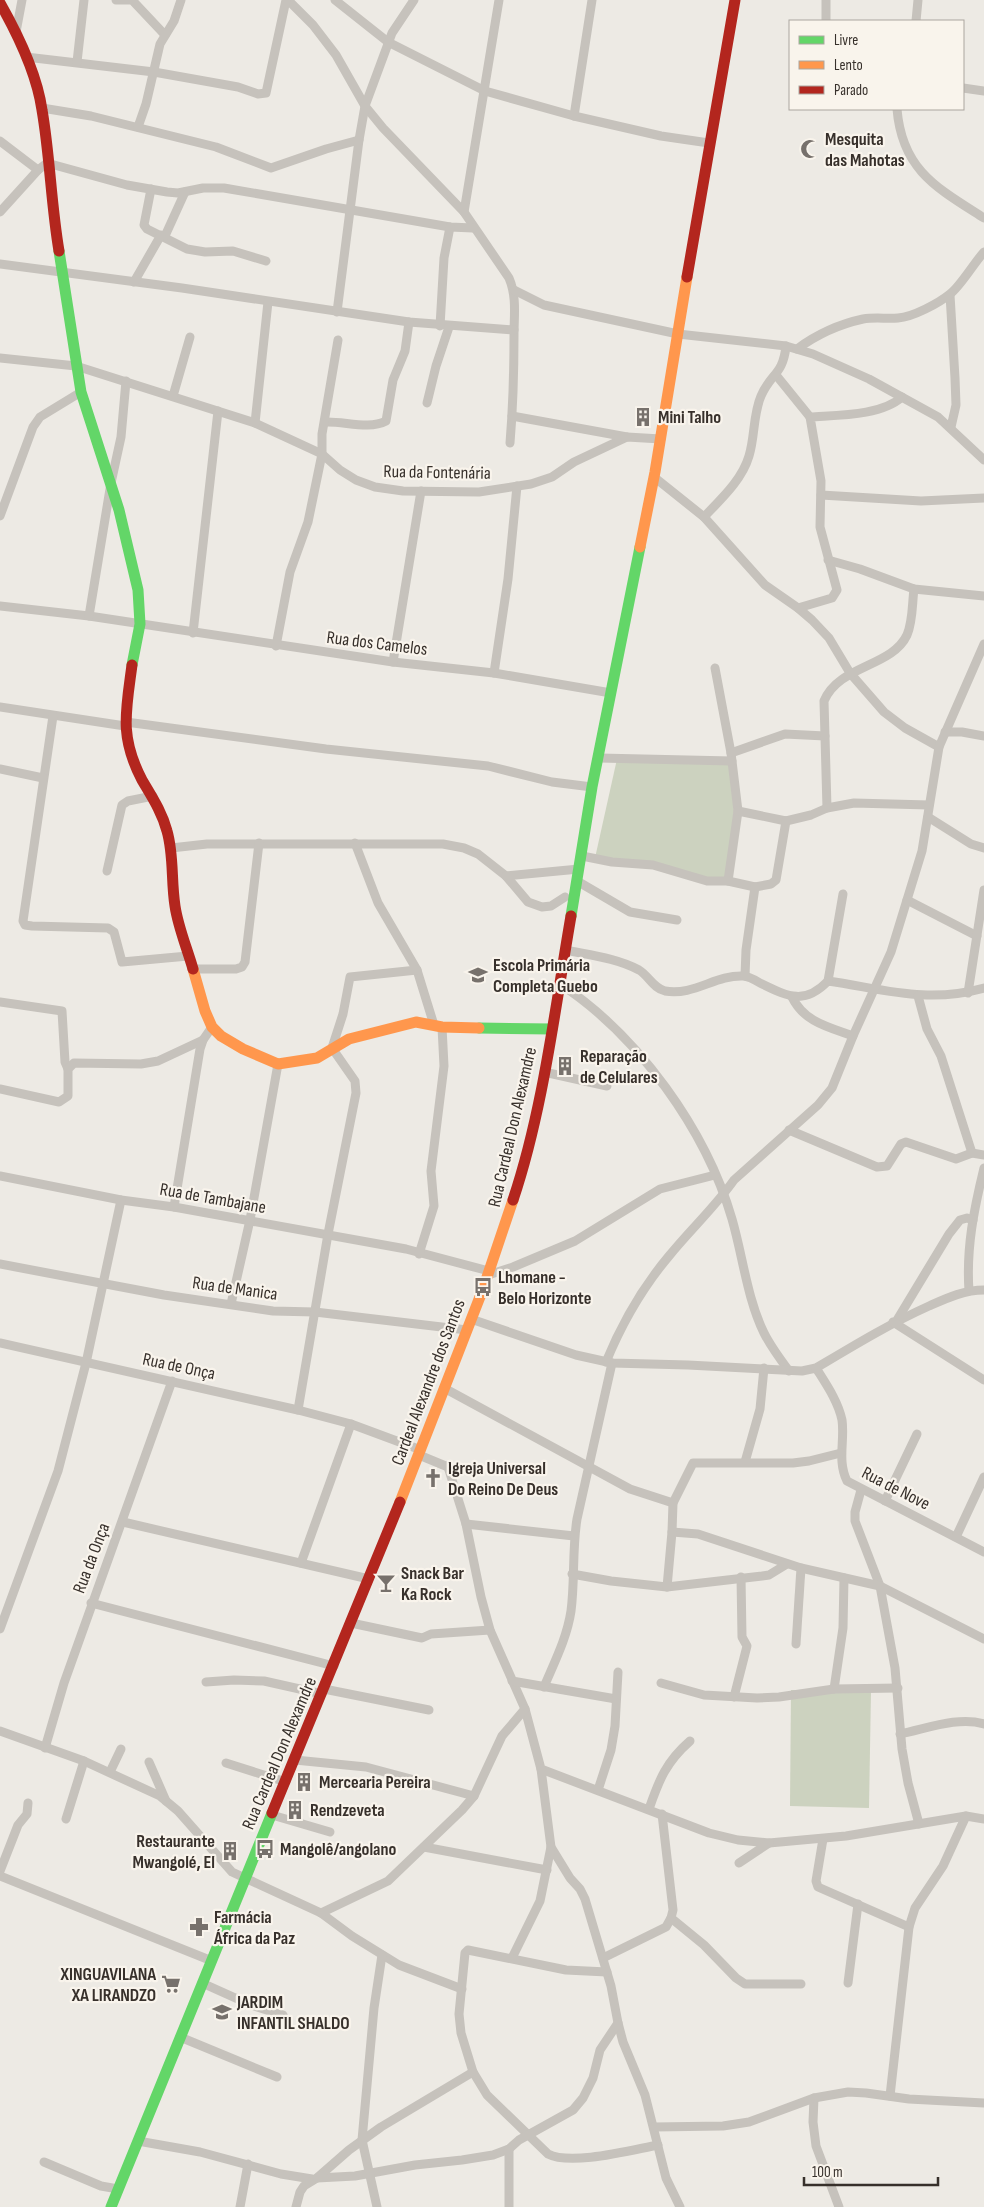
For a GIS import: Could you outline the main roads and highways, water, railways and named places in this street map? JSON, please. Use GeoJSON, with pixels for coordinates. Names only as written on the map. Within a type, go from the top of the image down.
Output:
{"type":"FeatureCollection","features":[{"type":"Feature","properties":{"kind":"place","name":"Mesquita das Mahotas"},"geometry":{"type":"Point","coordinates":[810,149]}},
{"type":"Feature","properties":{"kind":"place","name":"Mini Talho"},"geometry":{"type":"Point","coordinates":[643,417]}},
{"type":"Feature","properties":{"kind":"place","name":"Escola Primária Completa Guebo"},"geometry":{"type":"Point","coordinates":[478,975]}},
{"type":"Feature","properties":{"kind":"place","name":"Reparação de Celulares"},"geometry":{"type":"Point","coordinates":[565,1066]}},
{"type":"Feature","properties":{"kind":"place","name":"Lhomane - Belo Horizonte"},"geometry":{"type":"Point","coordinates":[483,1287]}},
{"type":"Feature","properties":{"kind":"place","name":"Igreja Universal Do Reino De Deus"},"geometry":{"type":"Point","coordinates":[433,1478]}},
{"type":"Feature","properties":{"kind":"place","name":"Snack Bar Ka Rock"},"geometry":{"type":"Point","coordinates":[386,1583]}},
{"type":"Feature","properties":{"kind":"place","name":"Mercearia Pereira"},"geometry":{"type":"Point","coordinates":[304,1782]}},
{"type":"Feature","properties":{"kind":"place","name":"Rendzeveta"},"geometry":{"type":"Point","coordinates":[295,1810]}},
{"type":"Feature","properties":{"kind":"place","name":"Mangolê/angolano"},"geometry":{"type":"Point","coordinates":[265,1849]}},
{"type":"Feature","properties":{"kind":"place","name":"Restaurante Mwangolé, El"},"geometry":{"type":"Point","coordinates":[230,1851]}},
{"type":"Feature","properties":{"kind":"place","name":"Farmácia África da Paz"},"geometry":{"type":"Point","coordinates":[199,1927]}},
{"type":"Feature","properties":{"kind":"place","name":"XINGUAVILANA XA LIRANDZO"},"geometry":{"type":"Point","coordinates":[171,1984]}},
{"type":"Feature","properties":{"kind":"place","name":"JARDIM INFANTIL SHALDO"},"geometry":{"type":"Point","coordinates":[222,2012]}}]}
